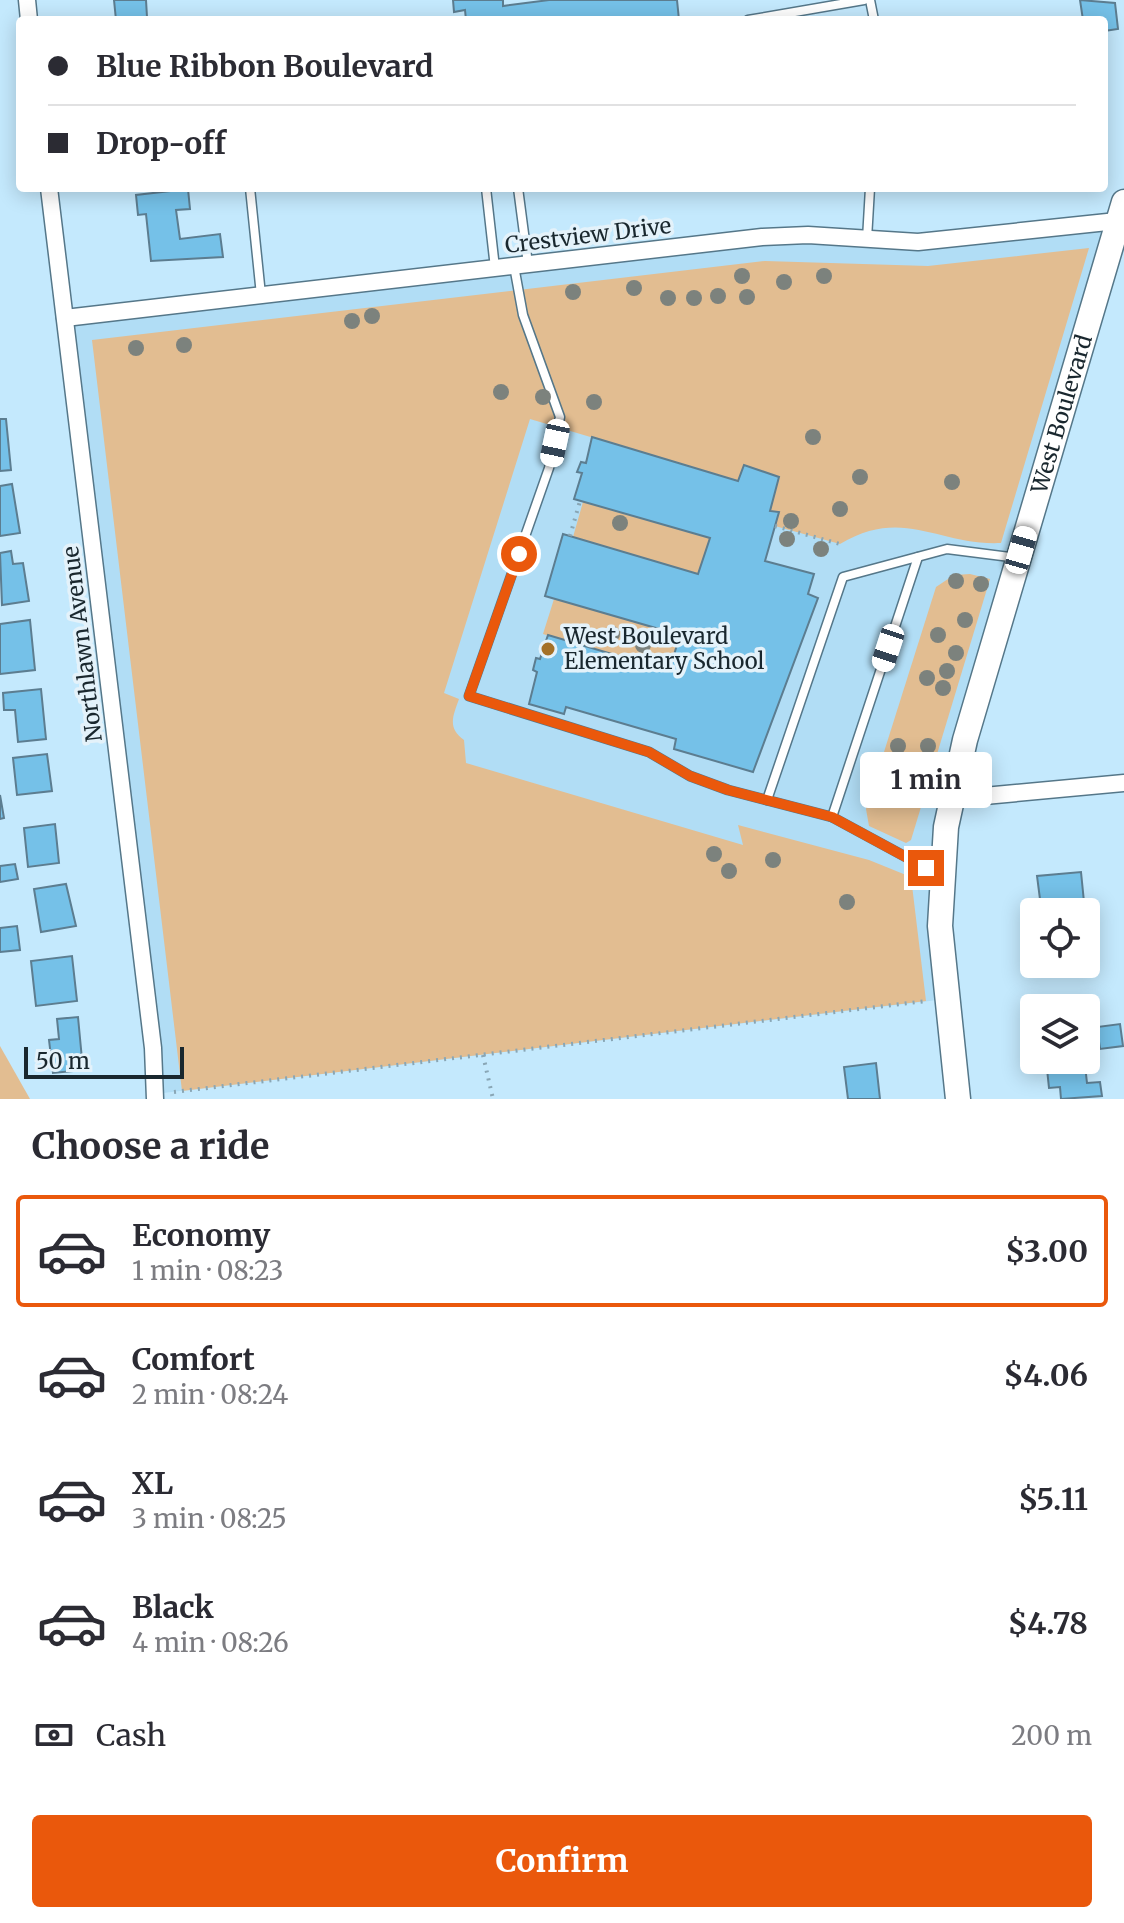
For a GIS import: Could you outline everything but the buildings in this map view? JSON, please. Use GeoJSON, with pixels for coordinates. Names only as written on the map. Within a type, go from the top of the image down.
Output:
{"type":"FeatureCollection","features":[{"type":"Feature","properties":{"kind":"street","name":"Northlawn Avenue"},"geometry":{"type":"LineString","coordinates":[[49,192],[153,1048],[155,1097]]}},
{"type":"Feature","properties":{"kind":"street","name":"Crestview Drive"},"geometry":{"type":"LineString","coordinates":[[65,318],[762,237],[918,242],[1121,212]]}},
{"type":"Feature","properties":{"kind":"street","name":"West Boulevard"},"geometry":{"type":"LineString","coordinates":[[958,1099],[942,968],[941,877],[952,799],[965,740],[1121,212]]}},
{"type":"Feature","properties":{"kind":"street"},"geometry":{"type":"LineString","coordinates":[[952,799],[1124,783]]}},
{"type":"Feature","properties":{"kind":"lane"},"geometry":{"type":"LineString","coordinates":[[772,16],[867,0],[874,3],[874,16]]}},
{"type":"Feature","properties":{"kind":"lane"},"geometry":{"type":"LineString","coordinates":[[250,192],[261,295]]}},
{"type":"Feature","properties":{"kind":"lane"},"geometry":{"type":"LineString","coordinates":[[486,192],[495,268]]}},
{"type":"Feature","properties":{"kind":"lane"},"geometry":{"type":"LineString","coordinates":[[518,192],[523,315],[560,417],[549,468],[469,696],[649,752],[690,776],[832,817],[941,877]]}},
{"type":"Feature","properties":{"kind":"lane"},"geometry":{"type":"LineString","coordinates":[[867,240],[870,192]]}},
{"type":"Feature","properties":{"kind":"lane"},"geometry":{"type":"LineString","coordinates":[[767,800],[843,577],[947,549],[1019,558]]}},
{"type":"Feature","properties":{"kind":"lane"},"geometry":{"type":"LineString","coordinates":[[832,817],[918,557]]}},
{"type":"Feature","properties":{"kind":"path"},"geometry":{"type":"LineString","coordinates":[[570,536],[580,501]]}},
{"type":"Feature","properties":{"kind":"path"},"geometry":{"type":"LineString","coordinates":[[775,526],[840,544]]}},
{"type":"Feature","properties":{"kind":"path"},"geometry":{"type":"LineString","coordinates":[[155,1097],[926,1001]]}},
{"type":"Feature","properties":{"kind":"path"},"geometry":{"type":"LineString","coordinates":[[483,1055],[493,1099]]}},
{"type":"Feature","properties":{"kind":"shaded area","name":"West Boulevard Elementary School"},"geometry":{"type":"Polygon","coordinates":[[[1117,221],[946,827],[946,999],[155,1094],[65,318],[762,237],[892,242],[1117,221]]]}},
{"type":"Feature","properties":{"kind":"shaded area","name":"West Boulevard Elementary School"},"geometry":{"type":"Polygon","coordinates":[[[1089,248],[1001,543],[958,539],[921,530],[883,528],[840,544],[775,526],[779,512],[770,511],[779,477],[744,466],[738,481],[530,419],[444,693],[459,699],[453,726],[464,740],[466,763],[743,845],[738,825],[869,860],[911,877],[926,1001],[182,1091],[92,340],[765,261],[928,266],[1089,248]]]}},
{"type":"Feature","properties":{"kind":"shaded area"},"geometry":{"type":"Polygon","coordinates":[[[583,502],[710,538],[698,574],[573,537],[583,502]]]}},
{"type":"Feature","properties":{"kind":"shaded area"},"geometry":{"type":"Polygon","coordinates":[[[970,574],[990,579],[911,840],[906,843],[869,826],[866,809],[936,587],[954,575],[970,574]]]}},
{"type":"Feature","properties":{"kind":"shaded area"},"geometry":{"type":"Polygon","coordinates":[[[554,599],[680,635],[669,671],[543,634],[554,599]]]}},
{"type":"Feature","properties":{"kind":"shaded area"},"geometry":{"type":"Polygon","coordinates":[[[0,1046],[30,1099],[0,1099],[0,1046]]]}},
{"type":"Feature","properties":{"kind":"place","name":"West Boulevard Elementary School"},"geometry":{"type":"Point","coordinates":[548,649]}},
{"type":"Feature","properties":{"kind":"route"},"geometry":{"type":"LineString","coordinates":[[519,554],[469,696],[649,752],[690,776],[728,790],[832,817],[926,868]]}}]}
